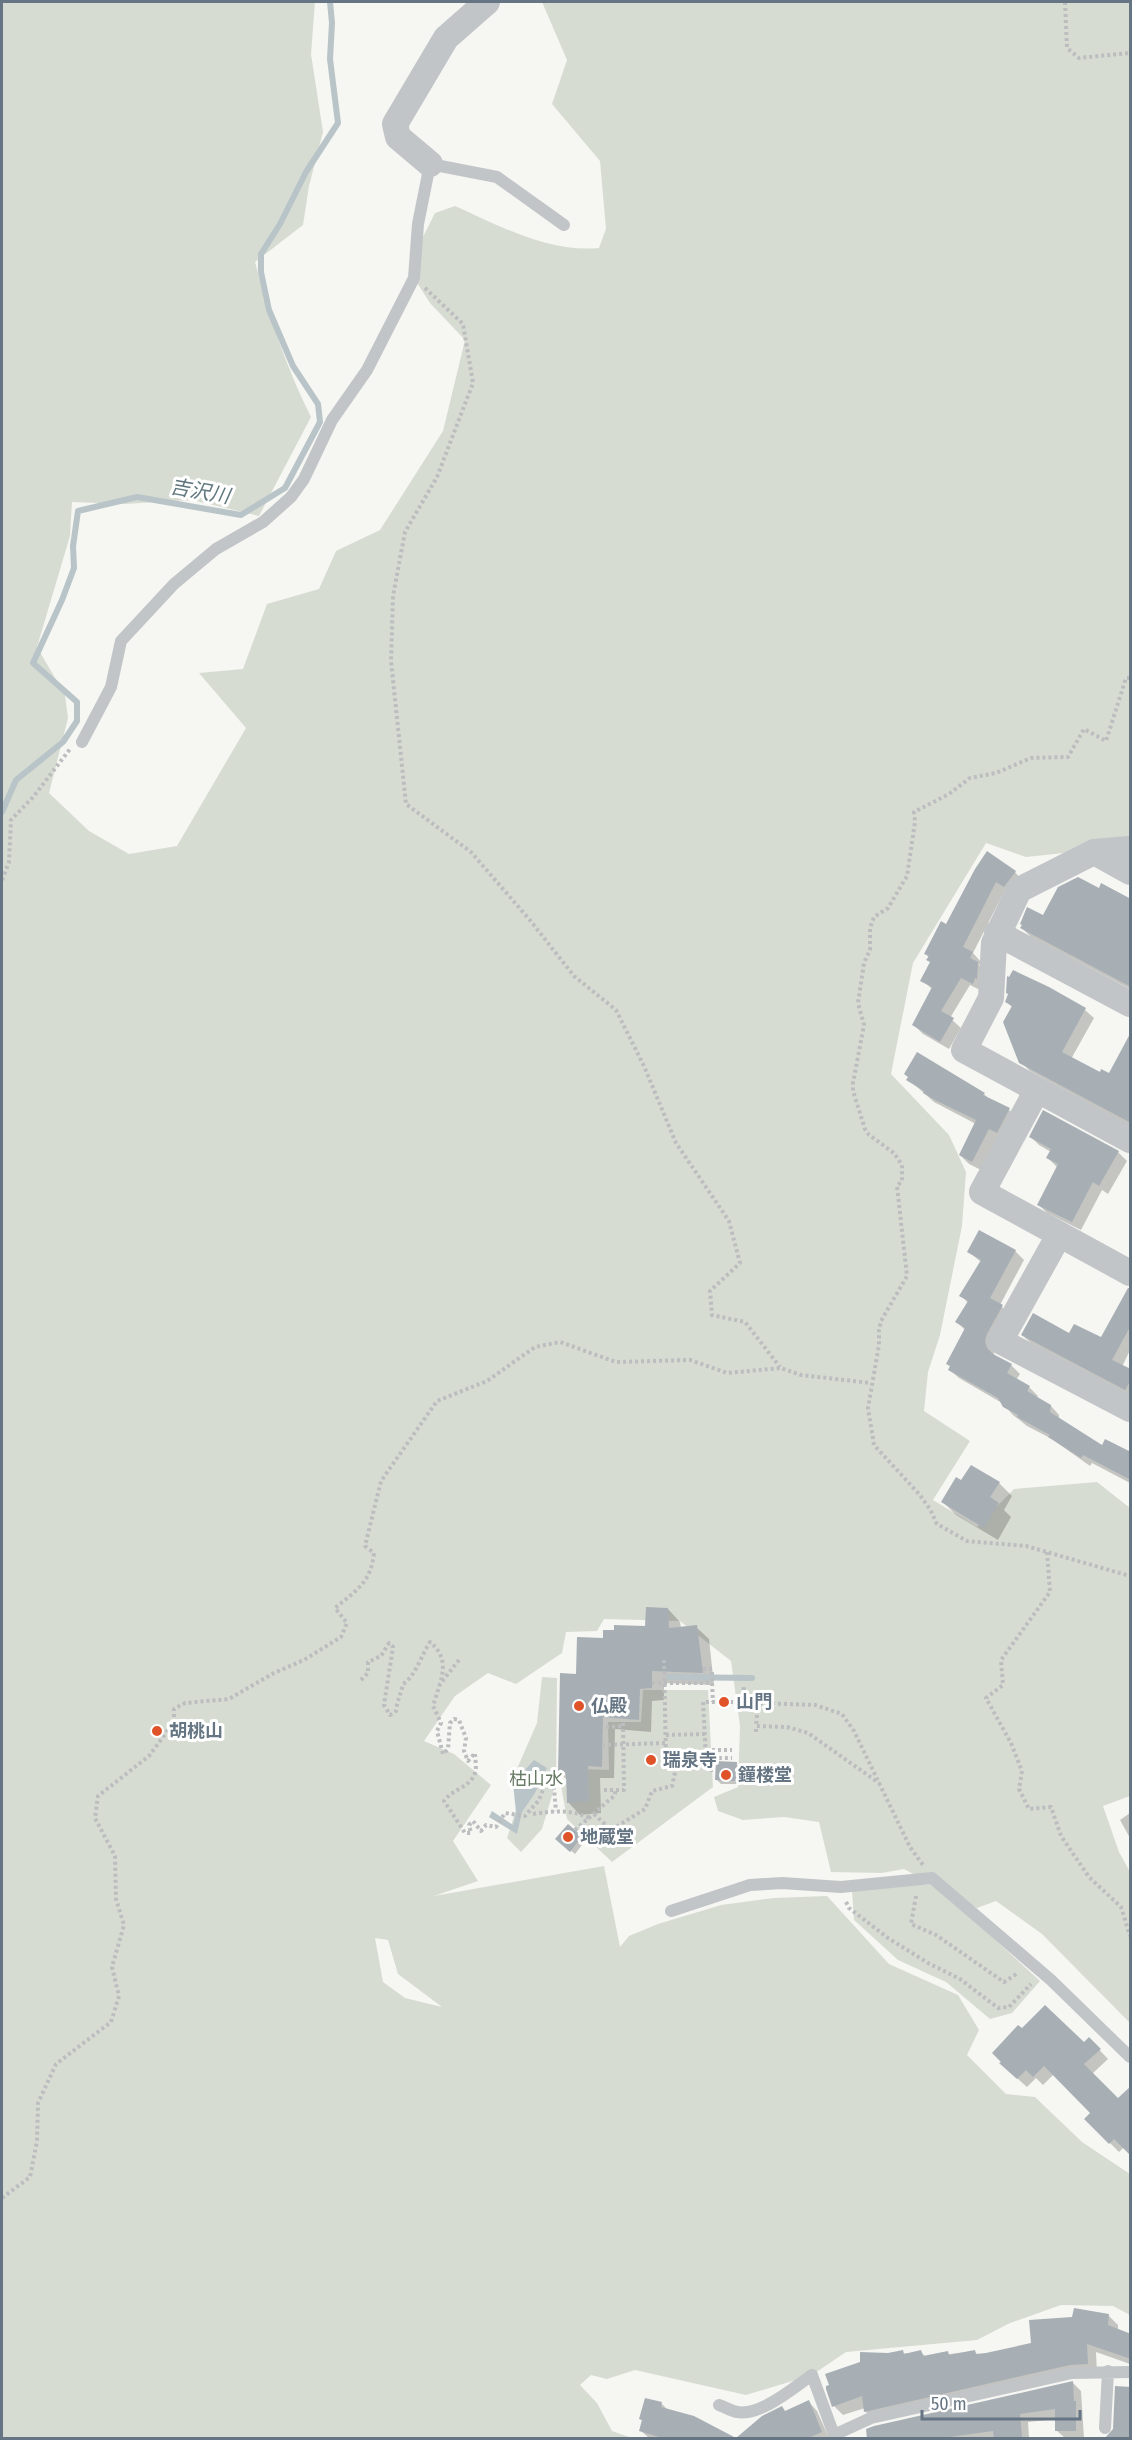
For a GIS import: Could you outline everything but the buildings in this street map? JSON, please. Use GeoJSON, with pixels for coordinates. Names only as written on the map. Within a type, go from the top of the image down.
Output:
{"type":"FeatureCollection","features":[{"type":"Feature","properties":{"kind":"street"},"geometry":{"type":"LineString","coordinates":[[430,164],[398,137],[395,124],[446,38],[488,2]]}},
{"type":"Feature","properties":{"kind":"street"},"geometry":{"type":"LineString","coordinates":[[1131,849],[1094,852],[1019,890],[994,943],[992,998],[964,1050],[1131,1140]]}},
{"type":"Feature","properties":{"kind":"street"},"geometry":{"type":"LineString","coordinates":[[1094,852],[1131,872]]}},
{"type":"Feature","properties":{"kind":"street"},"geometry":{"type":"LineString","coordinates":[[997,933],[1131,1004]]}},
{"type":"Feature","properties":{"kind":"street"},"geometry":{"type":"LineString","coordinates":[[1037,1090],[982,1192],[1131,1273]]}},
{"type":"Feature","properties":{"kind":"street"},"geometry":{"type":"LineString","coordinates":[[1059,1235],[1000,1341],[1131,1409]]}},
{"type":"Feature","properties":{"kind":"lane"},"geometry":{"type":"LineString","coordinates":[[82,742],[111,687],[121,640],[174,584],[216,549],[263,522],[291,496],[304,479],[332,420],[367,370],[414,278],[418,224],[430,164],[498,177],[564,225]]}},
{"type":"Feature","properties":{"kind":"lane"},"geometry":{"type":"LineString","coordinates":[[671,1911],[750,1885],[782,1883],[841,1887],[932,1878],[1029,1961],[1131,2057]]}},
{"type":"Feature","properties":{"kind":"lane"},"geometry":{"type":"LineString","coordinates":[[1105,2428],[1108,2372]]}},
{"type":"Feature","properties":{"kind":"lane"},"geometry":{"type":"LineString","coordinates":[[719,2405],[736,2412],[747,2412],[772,2404],[812,2375],[834,2435],[871,2418],[1072,2373],[1131,2372]]}},
{"type":"Feature","properties":{"kind":"path"},"geometry":{"type":"LineString","coordinates":[[1065,2],[1067,48],[1079,58],[1131,53]]}},
{"type":"Feature","properties":{"kind":"path"},"geometry":{"type":"LineString","coordinates":[[414,278],[463,324],[473,383],[437,477],[405,532],[393,596],[391,661],[406,804],[471,852],[529,919],[574,976],[616,1010],[644,1065],[676,1143],[729,1221],[740,1263],[710,1292],[712,1315],[744,1322],[781,1368]]}},
{"type":"Feature","properties":{"kind":"path"},"geometry":{"type":"LineString","coordinates":[[1131,678],[1126,678],[1106,741],[1084,729],[1068,757],[1031,758],[996,773],[970,778],[949,794],[914,812],[915,822],[907,876],[888,908],[874,917],[870,928],[870,950],[864,963],[858,1003],[864,1025],[853,1083],[853,1092],[869,1136],[894,1154],[902,1165],[902,1181],[897,1186],[907,1276],[881,1321],[868,1408],[874,1445],[912,1486],[930,1509],[937,1524],[967,1541],[1026,1546],[1131,1576]]}},
{"type":"Feature","properties":{"kind":"path"},"geometry":{"type":"LineString","coordinates":[[2,880],[9,862],[11,820],[34,796],[75,742],[82,742]]}},
{"type":"Feature","properties":{"kind":"path"},"geometry":{"type":"LineString","coordinates":[[2,2198],[30,2177],[37,2140],[38,2103],[56,2064],[111,2022],[119,1996],[112,1967],[124,1925],[116,1899],[115,1856],[106,1843],[95,1818],[99,1796],[148,1756],[174,1722],[174,1709],[185,1703],[229,1699],[274,1673],[304,1660],[341,1637],[347,1623],[335,1608],[363,1586],[372,1567],[374,1553],[365,1546],[381,1481],[437,1401],[487,1381],[535,1347],[560,1342],[616,1362],[690,1360],[727,1373],[781,1368],[801,1375],[871,1383]]}},
{"type":"Feature","properties":{"kind":"path"},"geometry":{"type":"LineString","coordinates":[[1047,1552],[1050,1592],[1001,1660],[1003,1685],[986,1698],[1011,1743],[1022,1771],[1019,1789],[1029,1809],[1051,1807],[1061,1836],[1089,1876],[1121,1907],[1131,1936]]}},
{"type":"Feature","properties":{"kind":"path"},"geometry":{"type":"LineString","coordinates":[[361,1680],[368,1673],[368,1662],[381,1656],[389,1643],[393,1647],[384,1705],[390,1715],[396,1711],[403,1684],[411,1679],[430,1642],[439,1649],[443,1658],[444,1670],[433,1706],[441,1723],[437,1731],[443,1754],[448,1749],[450,1723],[454,1719],[459,1720],[466,1738],[464,1751],[468,1761],[475,1753],[475,1773],[466,1786],[448,1795],[444,1801],[465,1833],[471,1833],[469,1825],[473,1821],[481,1831],[486,1825],[497,1828],[505,1813],[525,1816],[538,1800],[547,1779],[553,1778],[556,1810]]}},
{"type":"Feature","properties":{"kind":"path"},"geometry":{"type":"LineString","coordinates":[[440,1684],[459,1660]]}},
{"type":"Feature","properties":{"kind":"path"},"geometry":{"type":"LineString","coordinates":[[664,1660],[666,1759],[706,1761],[732,1758]]}},
{"type":"Feature","properties":{"kind":"path"},"geometry":{"type":"LineString","coordinates":[[703,1669],[712,1669],[715,1702],[703,1702],[706,1761]]}},
{"type":"Feature","properties":{"kind":"path"},"geometry":{"type":"LineString","coordinates":[[652,1683],[712,1682]]}},
{"type":"Feature","properties":{"kind":"path"},"geometry":{"type":"LineString","coordinates":[[743,1702],[744,1684]]}},
{"type":"Feature","properties":{"kind":"path"},"geometry":{"type":"LineString","coordinates":[[730,1702],[815,1705],[842,1714],[854,1731],[910,1847],[932,1878]]}},
{"type":"Feature","properties":{"kind":"path"},"geometry":{"type":"LineString","coordinates":[[756,1732],[758,1703]]}},
{"type":"Feature","properties":{"kind":"path"},"geometry":{"type":"LineString","coordinates":[[604,1790],[624,1790],[623,1720]]}},
{"type":"Feature","properties":{"kind":"path"},"geometry":{"type":"LineString","coordinates":[[606,1727],[624,1726]]}},
{"type":"Feature","properties":{"kind":"path"},"geometry":{"type":"LineString","coordinates":[[756,1726],[787,1727],[808,1733],[879,1783]]}},
{"type":"Feature","properties":{"kind":"path"},"geometry":{"type":"LineString","coordinates":[[666,1735],[705,1734]]}},
{"type":"Feature","properties":{"kind":"path"},"geometry":{"type":"LineString","coordinates":[[602,1744],[666,1743]]}},
{"type":"Feature","properties":{"kind":"path"},"geometry":{"type":"LineString","coordinates":[[706,1750],[732,1750]]}},
{"type":"Feature","properties":{"kind":"path"},"geometry":{"type":"LineString","coordinates":[[594,1814],[611,1830],[645,1809],[652,1791],[672,1786],[679,1769],[678,1759]]}},
{"type":"Feature","properties":{"kind":"path"},"geometry":{"type":"LineString","coordinates":[[575,1830],[615,1795],[615,1790]]}},
{"type":"Feature","properties":{"kind":"path"},"geometry":{"type":"LineString","coordinates":[[533,1814],[556,1810],[576,1812],[589,1818]]}},
{"type":"Feature","properties":{"kind":"path"},"geometry":{"type":"LineString","coordinates":[[918,1879],[911,1924],[936,1935],[1004,1982],[1020,1971],[1029,1961]]}},
{"type":"Feature","properties":{"kind":"path"},"geometry":{"type":"LineString","coordinates":[[841,1887],[849,1908],[898,1944],[960,1979],[998,2008],[1009,2007],[1042,1973]]}},
{"type":"Feature","properties":{"kind":"green space"},"geometry":{"type":"Polygon","coordinates":[[[2,2],[315,2],[311,54],[323,132],[309,186],[303,225],[255,262],[279,341],[311,417],[259,516],[192,500],[124,504],[72,502],[70,536],[37,647],[65,695],[68,718],[49,793],[89,831],[129,854],[177,846],[246,728],[199,673],[243,669],[267,604],[319,589],[336,551],[380,530],[443,431],[465,340],[430,303],[414,278],[419,245],[435,213],[455,206],[543,242],[561,246],[599,248],[606,229],[600,161],[552,104],[567,60],[542,2],[1130,2],[1130,841],[1102,849],[1026,857],[986,843],[913,963],[891,1074],[949,1135],[966,1172],[962,1226],[940,1335],[928,1372],[924,1411],[970,1441],[933,1500],[977,1527],[1014,1489],[1097,1482],[1130,1508],[1130,1796],[1103,1806],[1119,1852],[1130,1872],[1130,2023],[1042,1934],[996,1901],[977,1908],[939,1888],[1040,1981],[1012,2013],[990,2019],[946,1982],[898,1960],[854,1920],[852,1890],[932,1884],[904,1869],[882,1873],[831,1872],[819,1822],[784,1817],[743,1820],[718,1811],[714,1797],[738,1787],[740,1726],[731,1661],[680,1621],[604,1619],[597,1631],[566,1632],[562,1653],[516,1684],[488,1673],[455,1696],[424,1741],[454,1754],[491,1785],[453,1841],[478,1881],[434,1896],[604,1866],[620,1947],[629,1936],[658,1924],[721,1905],[774,1898],[827,1896],[889,1964],[958,1995],[979,2030],[967,2055],[1006,2094],[1035,2097],[1082,2142],[1130,2174],[1130,2315],[1113,2306],[1061,2305],[1010,2323],[977,2340],[846,2352],[812,2375],[746,2395],[635,2370],[607,2379],[591,2375],[580,2385],[597,2403],[612,2431],[632,2438],[2,2438],[2,2]],[[375,1938],[383,1982],[405,1998],[442,2007],[398,1974],[388,1940],[375,1938]]]}},
{"type":"Feature","properties":{"kind":"green space","name":"枯山水"},"geometry":{"type":"Polygon","coordinates":[[[542,1677],[557,1678],[556,1782],[542,1829],[521,1852],[507,1838],[516,1810],[516,1771],[537,1723],[542,1677]]]}},
{"type":"Feature","properties":{"kind":"green space"},"geometry":{"type":"Polygon","coordinates":[[[643,1690],[708,1690],[713,1787],[612,1862],[567,1819],[561,1786],[582,1769],[609,1770],[608,1722],[641,1722],[643,1690]]]}},
{"type":"Feature","properties":{"kind":"shaded area"},"geometry":{"type":"Polygon","coordinates":[[[534,1760],[547,1768],[535,1793],[522,1812],[517,1834],[489,1817],[492,1811],[513,1825],[516,1812],[513,1783],[534,1760]]]}},
{"type":"Feature","properties":{"kind":"waterway","name":"吉沢川"},"geometry":{"type":"LineString","coordinates":[[2,812],[16,780],[63,742],[77,721],[77,702],[33,663],[74,568],[73,546],[78,511],[137,497],[241,515],[285,488],[320,422],[318,404],[293,366],[269,310],[261,272],[261,254],[280,224],[306,172],[338,123],[330,59],[332,23],[330,2]]}},
{"type":"Feature","properties":{"kind":"waterway"},"geometry":{"type":"LineString","coordinates":[[669,1677],[752,1678]]}},
{"type":"Feature","properties":{"kind":"place","name":"山門"},"geometry":{"type":"Point","coordinates":[724,1702]}},
{"type":"Feature","properties":{"kind":"place","name":"仏殿"},"geometry":{"type":"Point","coordinates":[579,1706]}},
{"type":"Feature","properties":{"kind":"place","name":"胡桃山"},"geometry":{"type":"Point","coordinates":[157,1731]}},
{"type":"Feature","properties":{"kind":"place","name":"瑞泉寺"},"geometry":{"type":"Point","coordinates":[651,1760]}},
{"type":"Feature","properties":{"kind":"place","name":"鐘楼堂"},"geometry":{"type":"Point","coordinates":[726,1775]}},
{"type":"Feature","properties":{"kind":"place","name":"地蔵堂"},"geometry":{"type":"Point","coordinates":[568,1837]}}]}
